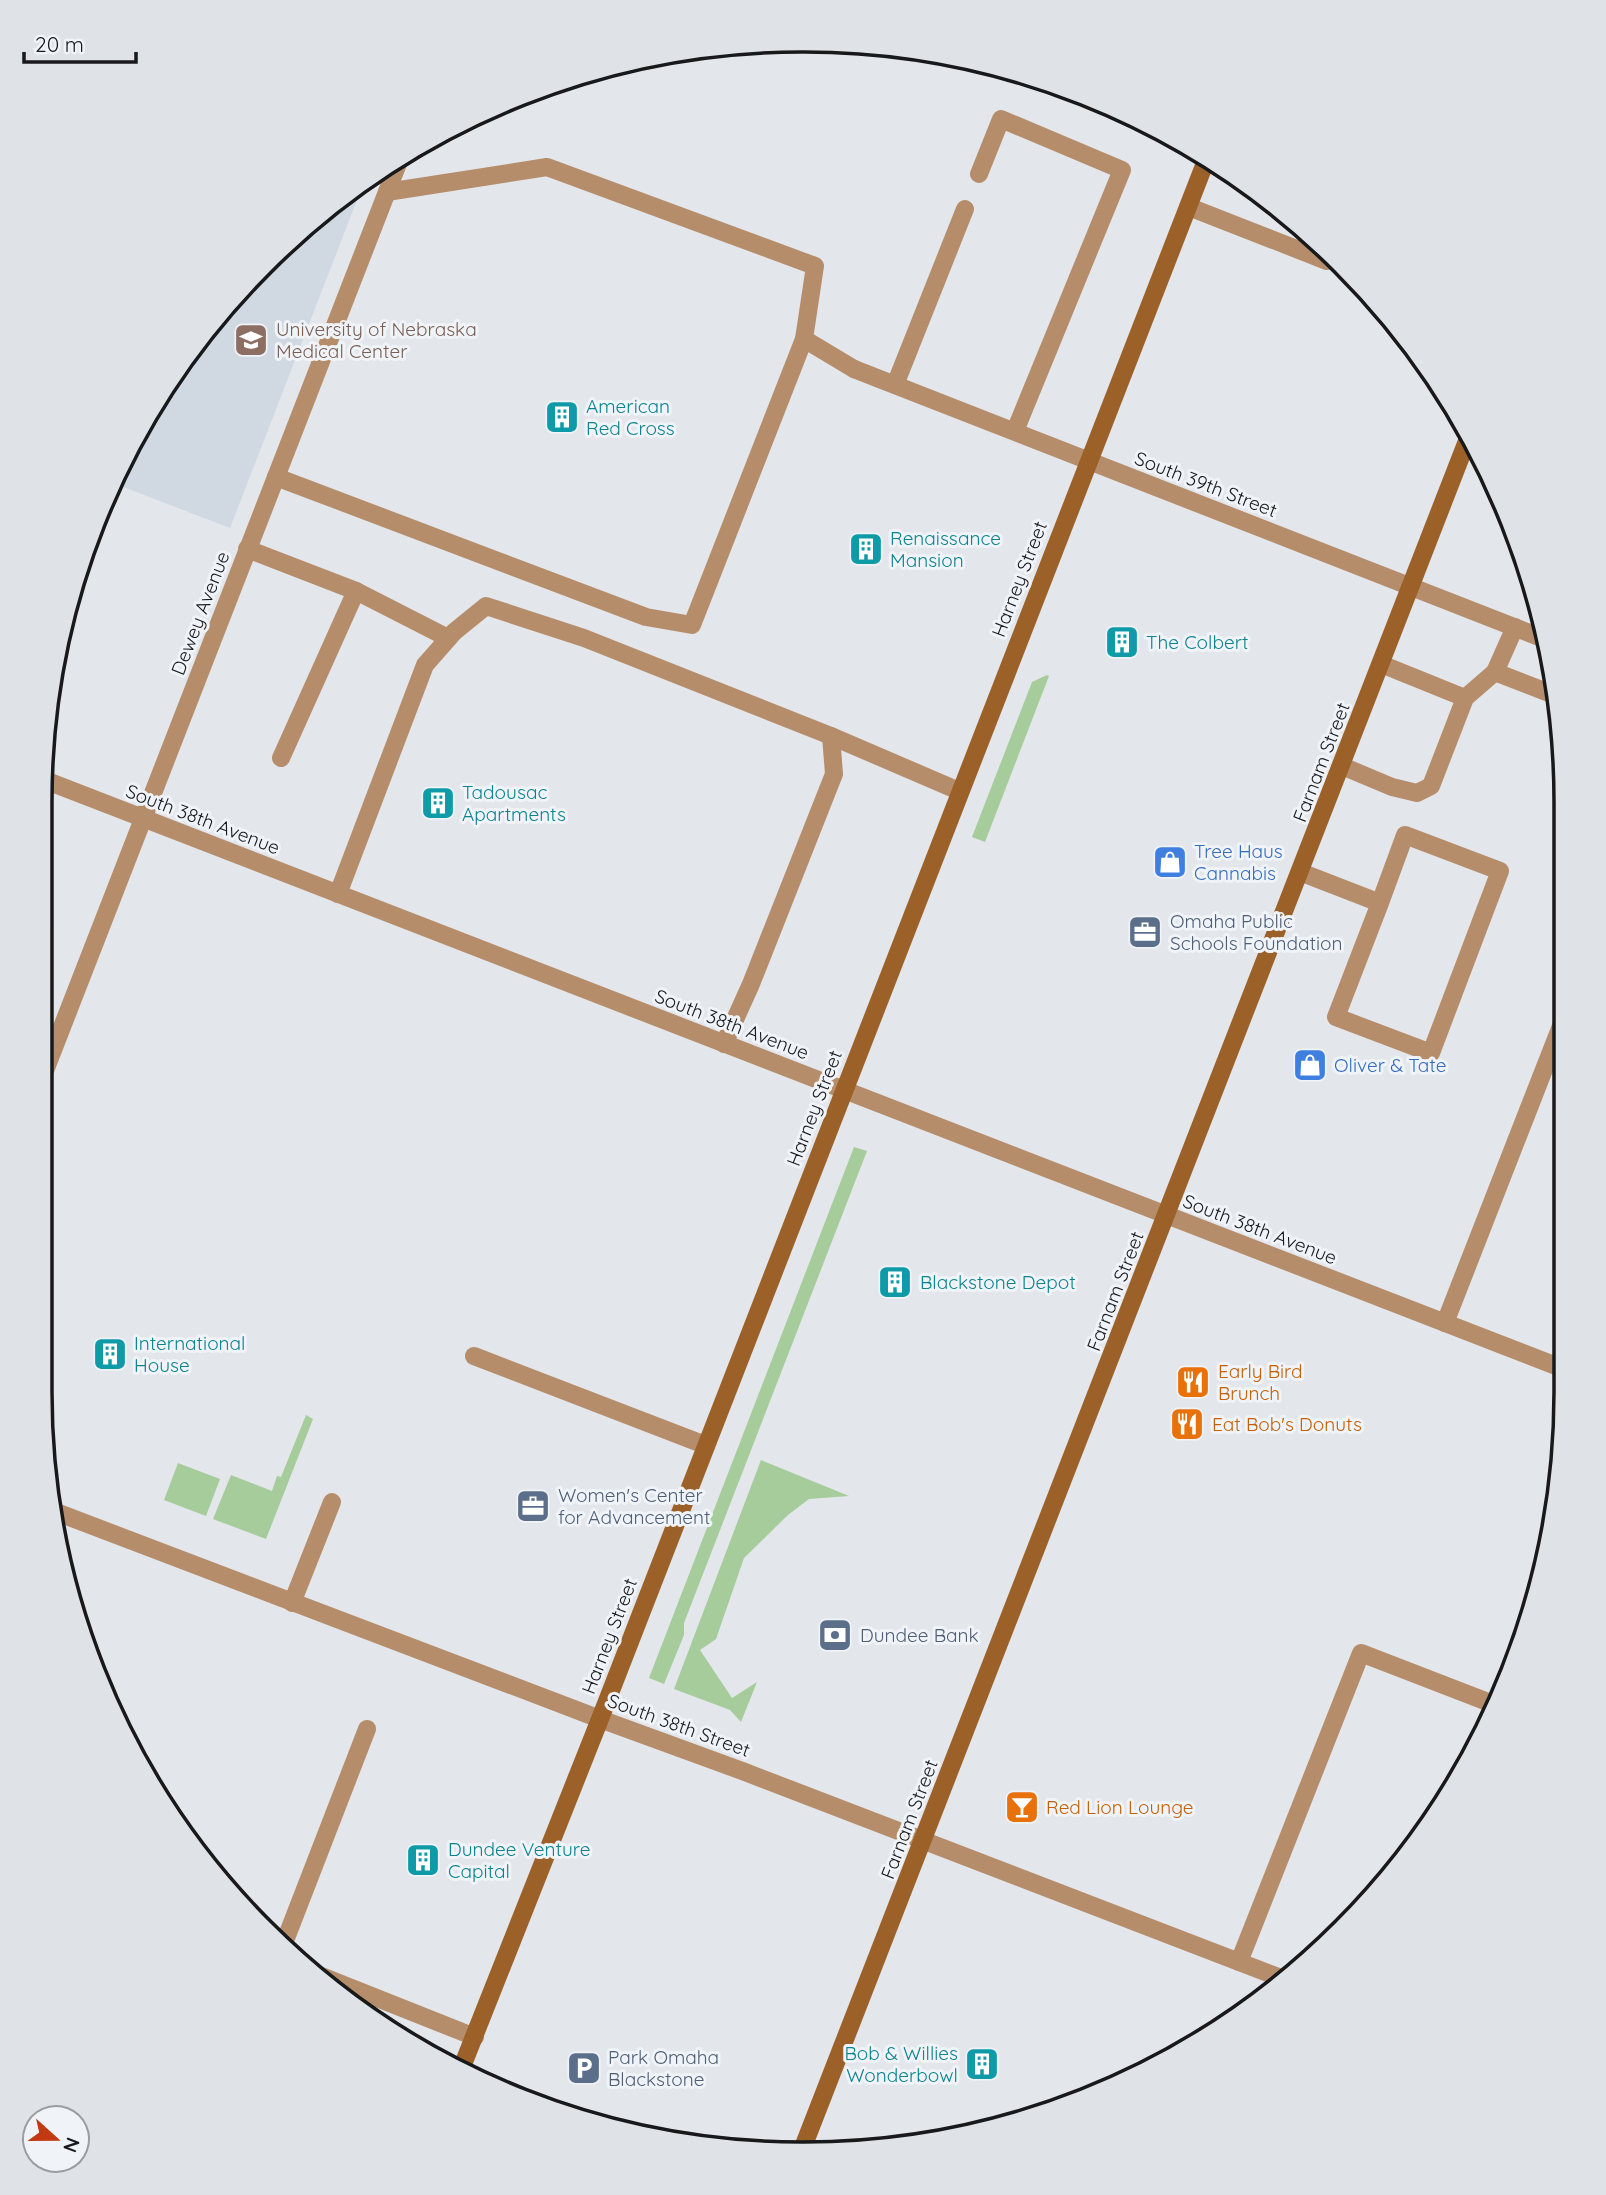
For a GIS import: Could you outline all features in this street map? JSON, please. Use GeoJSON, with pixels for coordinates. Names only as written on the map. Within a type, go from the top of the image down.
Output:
{"type":"FeatureCollection","features":[{"type":"Feature","properties":{"kind":"main road","name":"Harney Street"},"geometry":{"type":"LineString","coordinates":[[464,2061],[1203,169]]}},
{"type":"Feature","properties":{"kind":"main road","name":"Farnam Street"},"geometry":{"type":"LineString","coordinates":[[805,2142],[1465,450]]}},
{"type":"Feature","properties":{"kind":"street"},"geometry":{"type":"LineString","coordinates":[[979,174],[1001,120],[1122,170],[1015,431]]}},
{"type":"Feature","properties":{"kind":"street"},"geometry":{"type":"LineString","coordinates":[[276,477],[646,617],[692,625],[804,339],[815,266],[547,167],[387,192]]}},
{"type":"Feature","properties":{"kind":"street","name":"Dewey Avenue"},"geometry":{"type":"LineString","coordinates":[[52,1053],[394,174]]}},
{"type":"Feature","properties":{"kind":"street"},"geometry":{"type":"LineString","coordinates":[[1189,207],[1319,258]]}},
{"type":"Feature","properties":{"kind":"street"},"geometry":{"type":"LineString","coordinates":[[895,385],[965,209]]}},
{"type":"Feature","properties":{"kind":"street","name":"South 39th Street"},"geometry":{"type":"LineString","coordinates":[[804,339],[854,369],[1534,635]]}},
{"type":"Feature","properties":{"kind":"street"},"geometry":{"type":"LineString","coordinates":[[247,549],[356,592],[448,638]]}},
{"type":"Feature","properties":{"kind":"street"},"geometry":{"type":"LineString","coordinates":[[281,758],[356,592]]}},
{"type":"Feature","properties":{"kind":"street"},"geometry":{"type":"LineString","coordinates":[[338,894],[425,665],[448,638],[486,606],[584,638],[831,736],[959,791]]}},
{"type":"Feature","properties":{"kind":"street"},"geometry":{"type":"LineString","coordinates":[[1342,766],[1392,787],[1416,793],[1431,786],[1465,698],[1495,672],[1515,627]]}},
{"type":"Feature","properties":{"kind":"street"},"geometry":{"type":"LineString","coordinates":[[1381,664],[1465,698]]}},
{"type":"Feature","properties":{"kind":"street"},"geometry":{"type":"LineString","coordinates":[[1495,672],[1545,691]]}},
{"type":"Feature","properties":{"kind":"street"},"geometry":{"type":"LineString","coordinates":[[724,1044],[751,984],[834,774],[831,736]]}},
{"type":"Feature","properties":{"kind":"street","name":"South 38th Avenue"},"geometry":{"type":"LineString","coordinates":[[53,783],[1554,1365]]}},
{"type":"Feature","properties":{"kind":"street"},"geometry":{"type":"LineString","coordinates":[[1405,835],[1500,871],[1431,1053],[1336,1017],[1380,903],[1405,835]]}},
{"type":"Feature","properties":{"kind":"street"},"geometry":{"type":"LineString","coordinates":[[1300,872],[1380,903]]}},
{"type":"Feature","properties":{"kind":"street"},"geometry":{"type":"LineString","coordinates":[[1445,1323],[1554,1044]]}},
{"type":"Feature","properties":{"kind":"street"},"geometry":{"type":"LineString","coordinates":[[474,1356],[705,1445]]}},
{"type":"Feature","properties":{"kind":"street"},"geometry":{"type":"LineString","coordinates":[[292,1604],[332,1502]]}},
{"type":"Feature","properties":{"kind":"street","name":"South 38th Street"},"geometry":{"type":"LineString","coordinates":[[63,1515],[1274,1975]]}},
{"type":"Feature","properties":{"kind":"street"},"geometry":{"type":"LineString","coordinates":[[1239,1962],[1361,1653],[1486,1701]]}},
{"type":"Feature","properties":{"kind":"street"},"geometry":{"type":"LineString","coordinates":[[287,1936],[367,1729]]}},
{"type":"Feature","properties":{"kind":"street"},"geometry":{"type":"LineString","coordinates":[[342,1984],[475,2036]]}},
{"type":"Feature","properties":{"kind":"shaded area","name":"University of Nebraska Medical Center"},"geometry":{"type":"Polygon","coordinates":[[[357,200],[230,528],[123,487],[153,428],[179,386],[239,308],[272,272],[308,239],[357,200]]]}},
{"type":"Feature","properties":{"kind":"green space"},"geometry":{"type":"Polygon","coordinates":[[[1049,676],[985,842],[972,837],[1032,682],[1049,676]]]}},
{"type":"Feature","properties":{"kind":"green space"},"geometry":{"type":"Polygon","coordinates":[[[854,1147],[867,1151],[684,1623],[684,1635],[664,1684],[649,1678],[854,1147]]]}},
{"type":"Feature","properties":{"kind":"green space"},"geometry":{"type":"Polygon","coordinates":[[[306,1415],[313,1419],[266,1539],[213,1519],[231,1475],[272,1491],[277,1476],[281,1477],[306,1415]]]}},
{"type":"Feature","properties":{"kind":"green space"},"geometry":{"type":"Polygon","coordinates":[[[761,1460],[849,1496],[809,1499],[788,1515],[744,1558],[716,1639],[700,1650],[732,1698],[757,1682],[741,1722],[730,1710],[674,1689],[761,1460]]]}},
{"type":"Feature","properties":{"kind":"green space"},"geometry":{"type":"Polygon","coordinates":[[[178,1463],[220,1479],[206,1516],[164,1500],[178,1463]]]}},
{"type":"Feature","properties":{"kind":"place","name":"University of Nebraska Medical Center"},"geometry":{"type":"Point","coordinates":[251,340]}},
{"type":"Feature","properties":{"kind":"place","name":"American Red Cross"},"geometry":{"type":"Point","coordinates":[562,417]}},
{"type":"Feature","properties":{"kind":"place","name":"Renaissance Mansion"},"geometry":{"type":"Point","coordinates":[866,549]}},
{"type":"Feature","properties":{"kind":"place","name":"The Colbert"},"geometry":{"type":"Point","coordinates":[1122,642]}},
{"type":"Feature","properties":{"kind":"place","name":"Tadousac Apartments"},"geometry":{"type":"Point","coordinates":[438,803]}},
{"type":"Feature","properties":{"kind":"place","name":"Tree Haus Cannabis"},"geometry":{"type":"Point","coordinates":[1170,862]}},
{"type":"Feature","properties":{"kind":"place","name":"Omaha Public Schools Foundation"},"geometry":{"type":"Point","coordinates":[1145,932]}},
{"type":"Feature","properties":{"kind":"place","name":"Oliver & Tate"},"geometry":{"type":"Point","coordinates":[1310,1065]}},
{"type":"Feature","properties":{"kind":"place","name":"Blackstone Depot"},"geometry":{"type":"Point","coordinates":[895,1282]}},
{"type":"Feature","properties":{"kind":"place","name":"International House"},"geometry":{"type":"Point","coordinates":[110,1354]}},
{"type":"Feature","properties":{"kind":"place","name":"Early Bird Brunch"},"geometry":{"type":"Point","coordinates":[1193,1382]}},
{"type":"Feature","properties":{"kind":"place","name":"Eat Bob's Donuts"},"geometry":{"type":"Point","coordinates":[1187,1424]}},
{"type":"Feature","properties":{"kind":"place","name":"Women's Center for Advancement"},"geometry":{"type":"Point","coordinates":[533,1506]}},
{"type":"Feature","properties":{"kind":"place","name":"Dundee Bank"},"geometry":{"type":"Point","coordinates":[835,1635]}},
{"type":"Feature","properties":{"kind":"place","name":"Red Lion Lounge"},"geometry":{"type":"Point","coordinates":[1022,1807]}},
{"type":"Feature","properties":{"kind":"place","name":"Dundee Venture Capital"},"geometry":{"type":"Point","coordinates":[423,1860]}},
{"type":"Feature","properties":{"kind":"place","name":"Bob & Willies Wonderbowl"},"geometry":{"type":"Point","coordinates":[982,2064]}},
{"type":"Feature","properties":{"kind":"place","name":"Park Omaha Blackstone"},"geometry":{"type":"Point","coordinates":[584,2068]}}]}
